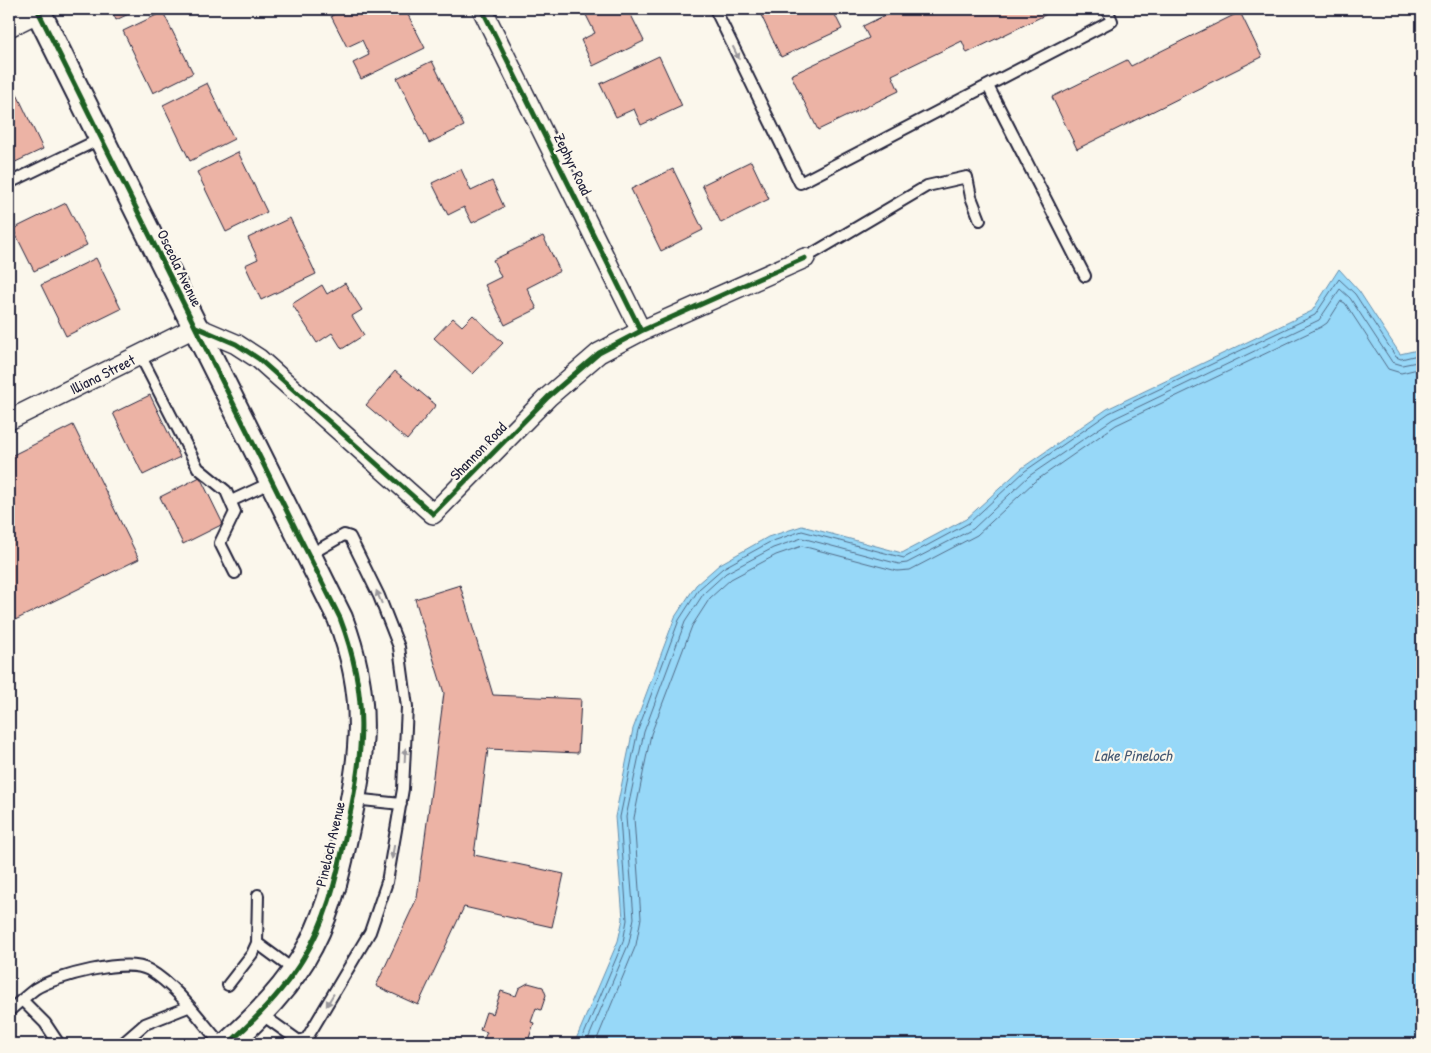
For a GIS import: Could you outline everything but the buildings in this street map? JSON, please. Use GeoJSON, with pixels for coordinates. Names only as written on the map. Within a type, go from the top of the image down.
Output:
{"type":"FeatureCollection","features":[{"type":"Feature","properties":{"kind":"street","name":"Zephyr Road"},"geometry":{"type":"LineString","coordinates":[[482,9],[641,331]]}},
{"type":"Feature","properties":{"kind":"street"},"geometry":{"type":"LineString","coordinates":[[9,27],[38,10]]}},
{"type":"Feature","properties":{"kind":"street","name":"Osceola Avenue"},"geometry":{"type":"LineString","coordinates":[[38,10],[340,618]]}},
{"type":"Feature","properties":{"kind":"street","name":"Shannon Road"},"geometry":{"type":"LineString","coordinates":[[196,327],[236,344],[259,359],[433,514],[548,397],[599,353],[641,331],[805,258]]}},
{"type":"Feature","properties":{"kind":"street","name":"Illiana Street"},"geometry":{"type":"LineString","coordinates":[[9,420],[196,327]]}},
{"type":"Feature","properties":{"kind":"street","name":"Pineloch Avenue"},"geometry":{"type":"LineString","coordinates":[[228,1044],[261,1014],[295,971],[313,942],[330,901],[354,799],[361,755],[362,714],[356,670],[340,618]]}},
{"type":"Feature","properties":{"kind":"lane"},"geometry":{"type":"LineString","coordinates":[[715,9],[800,183],[1112,21],[1106,9]]}},
{"type":"Feature","properties":{"kind":"lane"},"geometry":{"type":"LineString","coordinates":[[988,86],[1085,276]]}},
{"type":"Feature","properties":{"kind":"lane"},"geometry":{"type":"LineString","coordinates":[[9,183],[102,138]]}},
{"type":"Feature","properties":{"kind":"lane"},"geometry":{"type":"LineString","coordinates":[[805,258],[927,186],[967,177],[971,197],[980,220]]}},
{"type":"Feature","properties":{"kind":"lane"},"geometry":{"type":"LineString","coordinates":[[140,355],[198,468],[226,491],[231,501],[235,512],[220,544],[235,573]]}},
{"type":"Feature","properties":{"kind":"lane"},"geometry":{"type":"LineString","coordinates":[[231,501],[272,482]]}},
{"type":"Feature","properties":{"kind":"lane"},"geometry":{"type":"LineString","coordinates":[[261,1014],[299,1041],[307,1038],[370,932],[387,882],[401,804],[407,707],[399,647],[379,596],[350,537],[344,535],[309,555]]}},
{"type":"Feature","properties":{"kind":"lane"},"geometry":{"type":"LineString","coordinates":[[354,799],[401,804]]}},
{"type":"Feature","properties":{"kind":"lane"},"geometry":{"type":"LineString","coordinates":[[228,985],[252,954],[257,943],[258,895]]}},
{"type":"Feature","properties":{"kind":"lane"},"geometry":{"type":"LineString","coordinates":[[257,943],[295,971]]}},
{"type":"Feature","properties":{"kind":"lane"},"geometry":{"type":"LineString","coordinates":[[9,1011],[36,989],[68,974],[116,965],[148,969],[176,992],[221,1044]]}},
{"type":"Feature","properties":{"kind":"lane"},"geometry":{"type":"LineString","coordinates":[[22,1000],[45,1024],[60,1044]]}},
{"type":"Feature","properties":{"kind":"lane"},"geometry":{"type":"LineString","coordinates":[[122,1044],[144,1024],[188,1007]]}},
{"type":"Feature","properties":{"kind":"water","name":"Lake Pineloch"},"geometry":{"type":"Polygon","coordinates":[[[1339,269],[1359,291],[1400,354],[1422,349],[1422,1044],[574,1044],[618,941],[623,919],[615,817],[633,729],[675,617],[696,585],[720,564],[768,537],[802,526],[902,553],[966,519],[1022,468],[1107,409],[1312,311],[1339,269]]]}},
{"type":"Feature","properties":{"kind":"cycle path"},"geometry":{"type":"LineString","coordinates":[[37,9],[340,618],[350,647],[356,675],[360,702],[360,754],[338,870],[324,915],[311,945],[287,983],[249,1025],[228,1044]]}},
{"type":"Feature","properties":{"kind":"cycle path"},"geometry":{"type":"LineString","coordinates":[[482,9],[641,331]]}},
{"type":"Feature","properties":{"kind":"cycle path"},"geometry":{"type":"LineString","coordinates":[[196,327],[236,344],[259,359],[433,514],[548,397],[599,353],[641,331],[805,258]]}}]}
